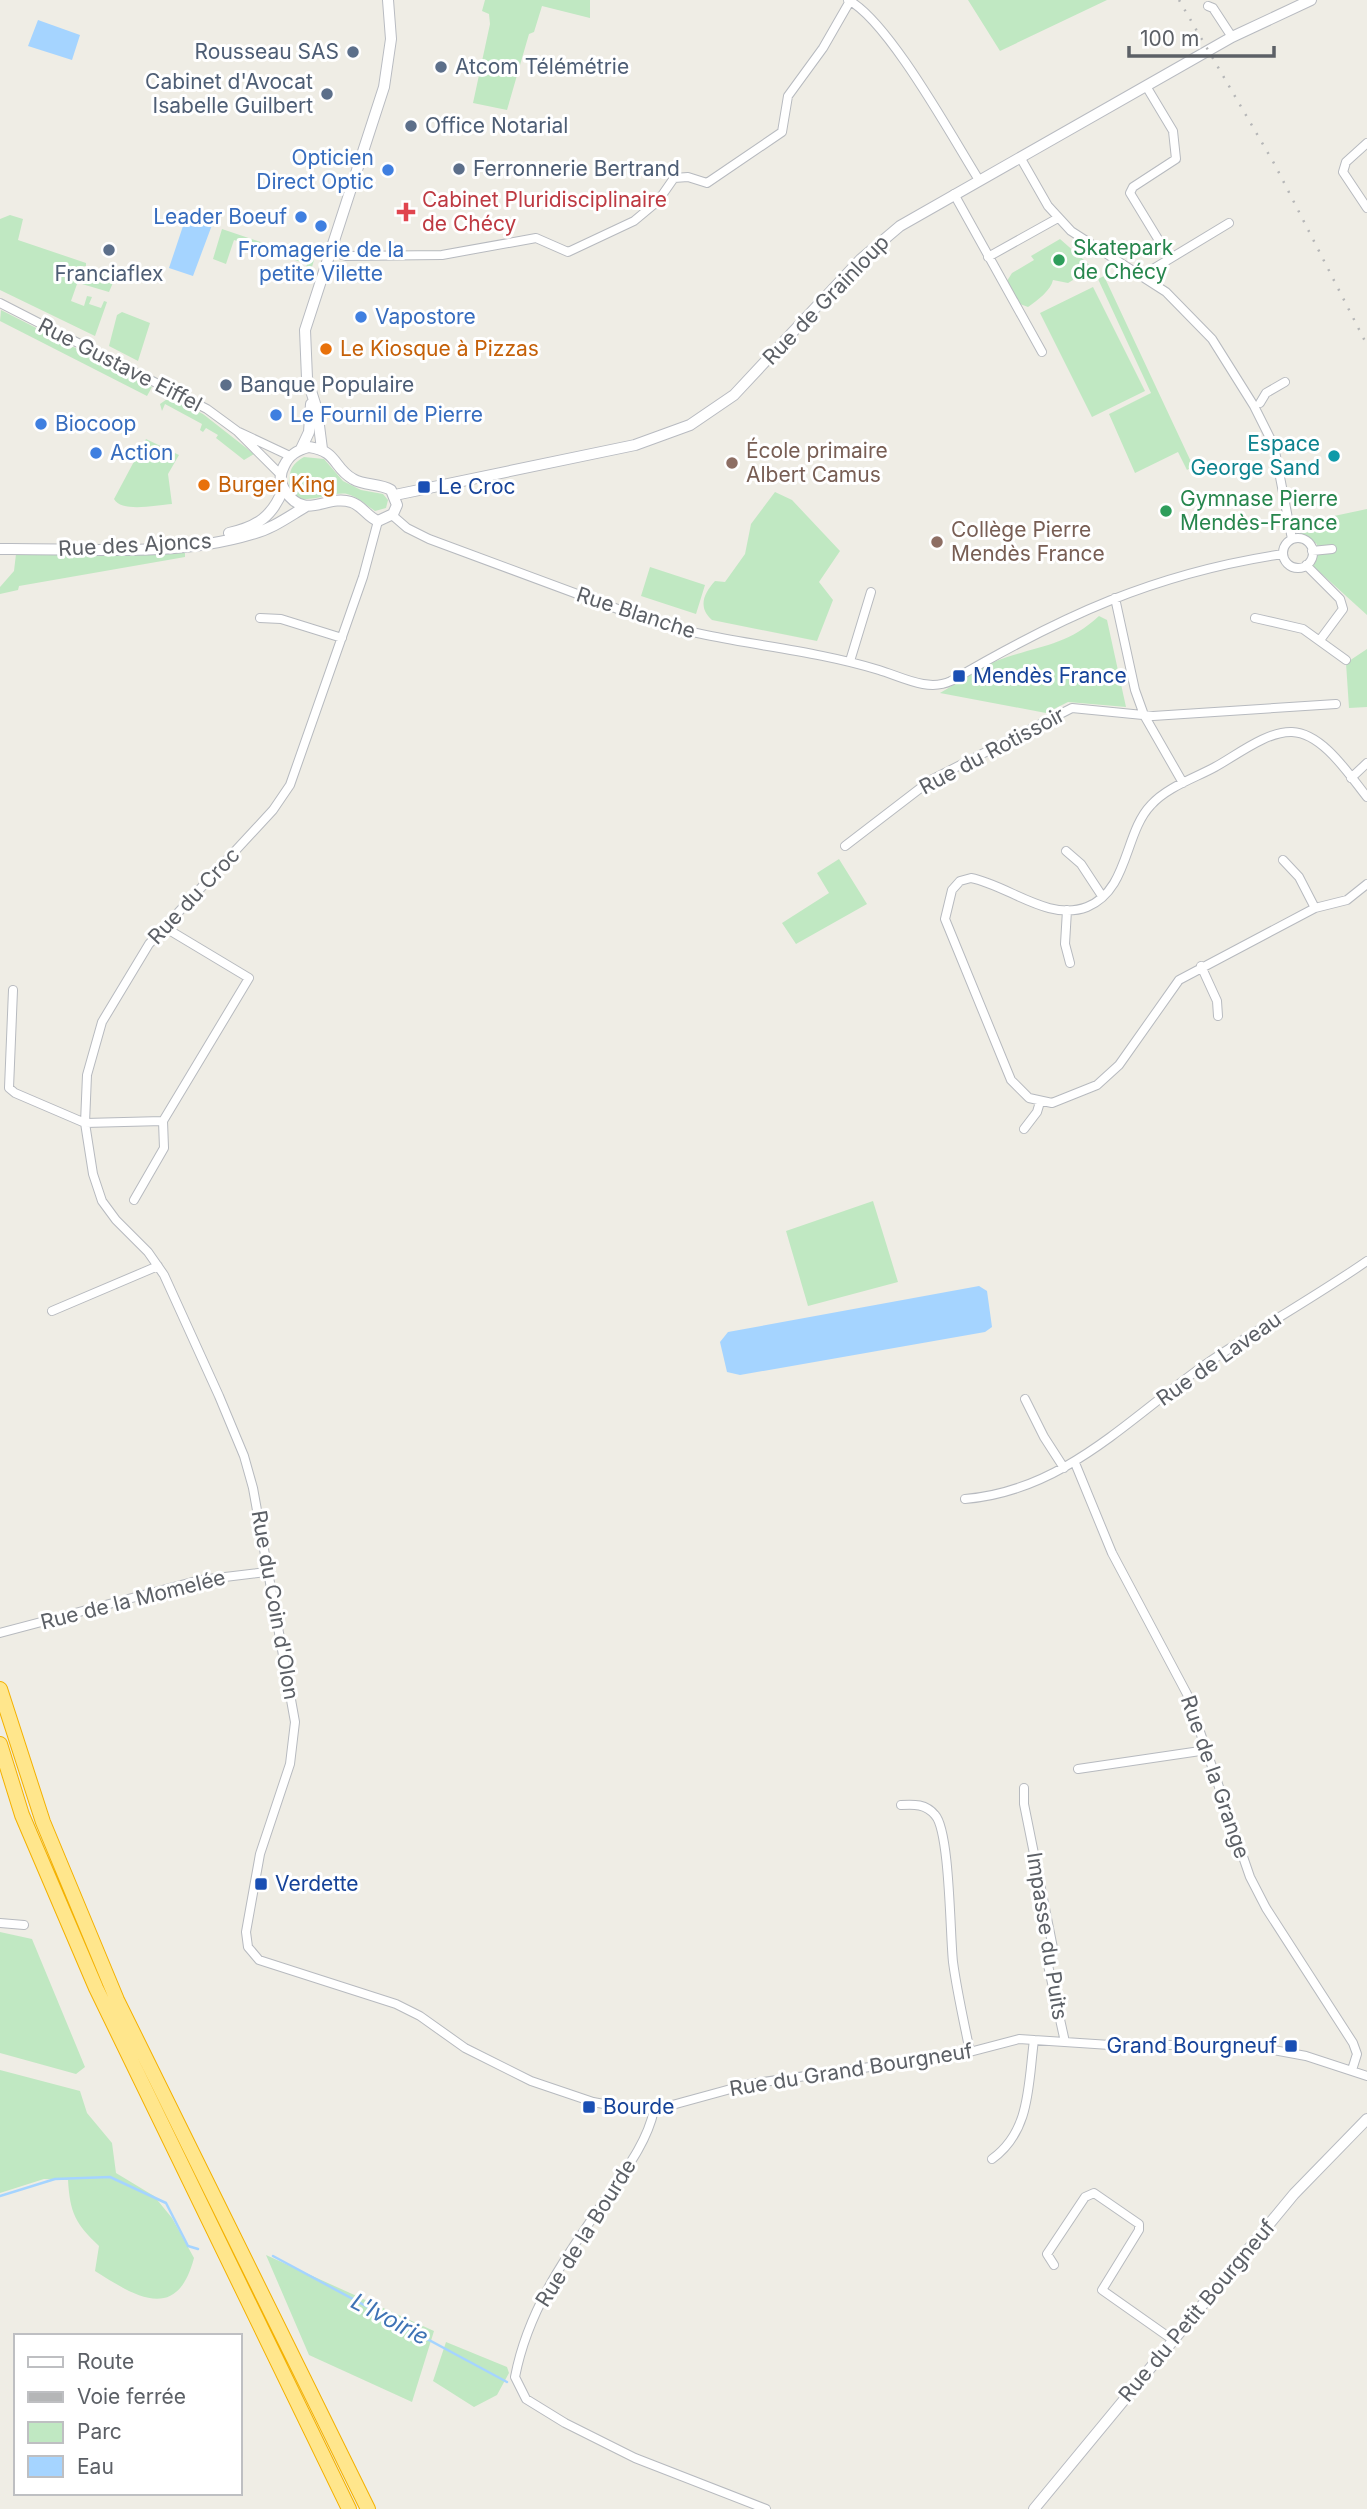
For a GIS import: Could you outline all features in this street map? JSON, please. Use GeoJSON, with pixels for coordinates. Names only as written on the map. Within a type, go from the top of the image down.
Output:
{"type":"FeatureCollection","features":[{"type":"Feature","properties":{"kind":"highway"},"geometry":{"type":"LineString","coordinates":[[0,1689],[43,1822],[112,1989],[368,2509]]}},
{"type":"Feature","properties":{"kind":"highway"},"geometry":{"type":"LineString","coordinates":[[0,1744],[23,1815],[96,1988],[349,2509]]}},
{"type":"Feature","properties":{"kind":"street"},"geometry":{"type":"LineString","coordinates":[[322,449],[317,410],[307,378],[305,330],[388,69],[391,33],[388,0]]}},
{"type":"Feature","properties":{"kind":"street","name":"Rue de Grainloup"},"geometry":{"type":"LineString","coordinates":[[395,495],[635,445],[690,425],[717,409],[749,381],[874,247],[900,226],[1231,37],[1311,0]]}},
{"type":"Feature","properties":{"kind":"street"},"geometry":{"type":"LineString","coordinates":[[330,251],[346,256],[442,255],[536,238],[568,252],[631,223],[658,201],[674,178],[688,177],[707,183],[782,132],[788,96],[823,48],[849,1],[865,10],[885,33],[979,180]]}},
{"type":"Feature","properties":{"kind":"street"},"geometry":{"type":"LineString","coordinates":[[1208,6],[1213,8],[1231,37]]}},
{"type":"Feature","properties":{"kind":"street"},"geometry":{"type":"LineString","coordinates":[[1146,86],[1173,131],[1176,159],[1133,187],[1130,192],[1169,257]]}},
{"type":"Feature","properties":{"kind":"street"},"geometry":{"type":"LineString","coordinates":[[1367,143],[1346,162],[1343,173],[1367,208]]}},
{"type":"Feature","properties":{"kind":"street"},"geometry":{"type":"LineString","coordinates":[[1020,157],[1058,218],[1083,240],[1143,275],[1197,322],[1254,406],[1274,446],[1292,540]]}},
{"type":"Feature","properties":{"kind":"street"},"geometry":{"type":"LineString","coordinates":[[954,194],[1042,352]]}},
{"type":"Feature","properties":{"kind":"street"},"geometry":{"type":"LineString","coordinates":[[988,257],[1058,218]]}},
{"type":"Feature","properties":{"kind":"street"},"geometry":{"type":"LineString","coordinates":[[1143,275],[1228,223]]}},
{"type":"Feature","properties":{"kind":"street","name":"Rue Gustave Eiffel"},"geometry":{"type":"LineString","coordinates":[[0,303],[207,409],[237,431],[281,474]]}},
{"type":"Feature","properties":{"kind":"street"},"geometry":{"type":"LineString","coordinates":[[1260,403],[1266,393],[1285,382]]}},
{"type":"Feature","properties":{"kind":"street"},"geometry":{"type":"LineString","coordinates":[[305,507],[291,499],[283,489],[281,474],[290,456],[301,449],[309,432],[311,394]]}},
{"type":"Feature","properties":{"kind":"street","name":"Rue Gustave Eiffel"},"geometry":{"type":"LineString","coordinates":[[237,431],[290,456]]}},
{"type":"Feature","properties":{"kind":"street"},"geometry":{"type":"LineString","coordinates":[[301,449],[322,449],[336,459],[349,477],[367,484],[385,486],[395,495],[397,505],[392,515],[378,521]]}},
{"type":"Feature","properties":{"kind":"street","name":"Rue des Ajoncs"},"geometry":{"type":"LineString","coordinates":[[0,542],[180,540],[247,528],[269,515],[283,489]]}},
{"type":"Feature","properties":{"kind":"street","name":"Rue des Ajoncs"},"geometry":{"type":"LineString","coordinates":[[0,550],[150,548],[234,539],[266,529],[305,507],[340,501],[352,502],[378,521]]}},
{"type":"Feature","properties":{"kind":"street","name":"Rue Blanche"},"geometry":{"type":"LineString","coordinates":[[392,515],[407,528],[429,539],[650,621],[680,630],[850,662],[932,686],[940,686],[1025,639],[1115,598]]}},
{"type":"Feature","properties":{"kind":"street","name":"Rue du Croc"},"geometry":{"type":"LineString","coordinates":[[158,1265],[102,1201],[93,1174],[85,1124],[87,1075],[102,1022],[135,962],[164,927],[274,810],[290,785],[342,638],[378,521]]}},
{"type":"Feature","properties":{"kind":"street"},"geometry":{"type":"LineString","coordinates":[[1292,540],[1307,541],[1312,551],[1306,565],[1296,568],[1289,565],[1283,554],[1286,544],[1292,540]]}},
{"type":"Feature","properties":{"kind":"street"},"geometry":{"type":"LineString","coordinates":[[1312,551],[1332,549]]}},
{"type":"Feature","properties":{"kind":"street"},"geometry":{"type":"LineString","coordinates":[[1183,783],[1144,715],[1135,690],[1115,598],[1172,576],[1283,554]]}},
{"type":"Feature","properties":{"kind":"street"},"geometry":{"type":"LineString","coordinates":[[1306,565],[1340,599],[1343,610],[1320,640]]}},
{"type":"Feature","properties":{"kind":"street"},"geometry":{"type":"LineString","coordinates":[[850,662],[870,592]]}},
{"type":"Feature","properties":{"kind":"street"},"geometry":{"type":"LineString","coordinates":[[260,618],[281,619],[342,638]]}},
{"type":"Feature","properties":{"kind":"street"},"geometry":{"type":"LineString","coordinates":[[1255,618],[1298,627],[1346,660]]}},
{"type":"Feature","properties":{"kind":"street"},"geometry":{"type":"LineString","coordinates":[[1144,715],[1336,704]]}},
{"type":"Feature","properties":{"kind":"street","name":"Rue du Rotissoir"},"geometry":{"type":"LineString","coordinates":[[845,846],[931,780],[1072,708],[1144,715]]}},
{"type":"Feature","properties":{"kind":"street"},"geometry":{"type":"LineString","coordinates":[[1367,797],[1312,738],[1292,732],[1268,738],[1183,783],[1151,805],[1139,824],[1120,872],[1102,896],[1088,906],[1067,910],[1033,902],[971,878],[955,885],[946,909],[949,931],[1011,1080],[1023,1094],[1040,1102],[1061,1102],[1107,1077],[1170,989],[1201,966],[1315,908],[1338,904],[1367,884]]}},
{"type":"Feature","properties":{"kind":"street"},"geometry":{"type":"LineString","coordinates":[[1351,778],[1367,763]]}},
{"type":"Feature","properties":{"kind":"street"},"geometry":{"type":"LineString","coordinates":[[1066,851],[1081,864],[1102,896]]}},
{"type":"Feature","properties":{"kind":"street"},"geometry":{"type":"LineString","coordinates":[[1283,860],[1299,877],[1315,908]]}},
{"type":"Feature","properties":{"kind":"street"},"geometry":{"type":"LineString","coordinates":[[1067,910],[1065,944],[1070,963]]}},
{"type":"Feature","properties":{"kind":"street"},"geometry":{"type":"LineString","coordinates":[[134,1200],[164,1148],[163,1121],[249,978],[164,927]]}},
{"type":"Feature","properties":{"kind":"street"},"geometry":{"type":"LineString","coordinates":[[1201,966],[1217,1001],[1218,1016]]}},
{"type":"Feature","properties":{"kind":"street"},"geometry":{"type":"LineString","coordinates":[[13,990],[9,1088],[85,1124],[163,1121]]}},
{"type":"Feature","properties":{"kind":"street"},"geometry":{"type":"LineString","coordinates":[[1024,1129],[1037,1112],[1040,1102]]}},
{"type":"Feature","properties":{"kind":"street","name":"Rue de Laveau"},"geometry":{"type":"LineString","coordinates":[[965,1499],[1008,1493],[1075,1463],[1140,1417],[1203,1367],[1367,1261]]}},
{"type":"Feature","properties":{"kind":"street"},"geometry":{"type":"LineString","coordinates":[[52,1311],[158,1265]]}},
{"type":"Feature","properties":{"kind":"street","name":"Rue du Coin d'Olon"},"geometry":{"type":"LineString","coordinates":[[158,1265],[189,1325],[244,1456],[262,1530],[266,1572],[295,1722],[289,1764],[260,1854],[246,1932],[248,1947],[255,1956]]}},
{"type":"Feature","properties":{"kind":"street"},"geometry":{"type":"LineString","coordinates":[[1025,1399],[1044,1437],[1065,1468]]}},
{"type":"Feature","properties":{"kind":"street","name":"Rue de la Grange"},"geometry":{"type":"LineString","coordinates":[[1075,1463],[1112,1553],[1180,1678],[1250,1877],[1266,1908],[1353,2043],[1357,2054],[1352,2070]]}},
{"type":"Feature","properties":{"kind":"street","name":"Rue de la Momelée"},"geometry":{"type":"LineString","coordinates":[[0,1633],[177,1585],[266,1572]]}},
{"type":"Feature","properties":{"kind":"street"},"geometry":{"type":"LineString","coordinates":[[1078,1769],[1206,1750]]}},
{"type":"Feature","properties":{"kind":"street","name":"Impasse du Puits"},"geometry":{"type":"LineString","coordinates":[[1024,1788],[1024,1804],[1053,1948],[1048,1965],[1065,2042]]}},
{"type":"Feature","properties":{"kind":"street"},"geometry":{"type":"LineString","coordinates":[[901,1805],[919,1804],[935,1815],[942,1828],[952,1912],[953,1961],[970,2052]]}},
{"type":"Feature","properties":{"kind":"street"},"geometry":{"type":"LineString","coordinates":[[0,1923],[24,1925]]}},
{"type":"Feature","properties":{"kind":"street","name":"Rue du Grand Bourgneuf"},"geometry":{"type":"LineString","coordinates":[[255,1956],[266,1964],[313,1976],[396,2004],[420,2016],[465,2048],[556,2091],[593,2102],[654,2110],[749,2084],[970,2052],[1019,2039],[1256,2046],[1307,2056],[1352,2070]]}},
{"type":"Feature","properties":{"kind":"street"},"geometry":{"type":"LineString","coordinates":[[992,2159],[1008,2148],[1024,2117],[1034,2040]]}},
{"type":"Feature","properties":{"kind":"street"},"geometry":{"type":"LineString","coordinates":[[1352,2070],[1367,2076]]}},
{"type":"Feature","properties":{"kind":"street","name":"Rue de la Bourde"},"geometry":{"type":"LineString","coordinates":[[654,2110],[637,2151],[548,2286],[534,2317],[515,2376],[526,2399],[565,2423],[635,2458],[749,2506]]}},
{"type":"Feature","properties":{"kind":"street","name":"Rue du Petit Bourgneuf"},"geometry":{"type":"LineString","coordinates":[[1034,2509],[1294,2194],[1367,2119]]}},
{"type":"Feature","properties":{"kind":"street"},"geometry":{"type":"LineString","coordinates":[[1054,2265],[1047,2254],[1085,2197],[1094,2193],[1139,2224],[1139,2230],[1102,2290],[1173,2340]]}},
{"type":"Feature","properties":{"kind":"street"},"geometry":{"type":"LineString","coordinates":[[749,2506],[766,2509]]}},
{"type":"Feature","properties":{"kind":"green space"},"geometry":{"type":"Polygon","coordinates":[[[485,0],[590,0],[590,18],[542,6],[534,32],[529,34],[507,110],[473,103],[490,24],[489,14],[482,11],[485,0]]]}},
{"type":"Feature","properties":{"kind":"green space"},"geometry":{"type":"Polygon","coordinates":[[[968,0],[1107,0],[1000,51],[968,0]]]}},
{"type":"Feature","properties":{"kind":"green space"},"geometry":{"type":"Polygon","coordinates":[[[10,215],[23,219],[18,240],[86,263],[86,266],[70,268],[68,275],[77,284],[71,301],[84,306],[87,296],[92,297],[89,304],[101,308],[104,301],[107,302],[95,336],[0,290],[0,219],[10,215]]]}},
{"type":"Feature","properties":{"kind":"green space"},"geometry":{"type":"Polygon","coordinates":[[[222,229],[314,260],[308,281],[303,279],[307,264],[234,240],[226,264],[213,259],[222,229]]]}},
{"type":"Feature","properties":{"kind":"green space"},"geometry":{"type":"Polygon","coordinates":[[[1060,239],[1093,268],[1068,283],[1053,280],[1047,291],[1028,307],[1020,304],[1007,281],[1012,273],[1034,260],[1031,256],[1060,239]]]}},
{"type":"Feature","properties":{"kind":"green space"},"geometry":{"type":"Polygon","coordinates":[[[86,268],[115,278],[109,292],[82,284],[74,271],[86,268]]]}},
{"type":"Feature","properties":{"kind":"green space"},"geometry":{"type":"Polygon","coordinates":[[[1104,276],[1193,466],[1187,470],[1178,452],[1135,473],[1109,414],[1151,393],[1098,279],[1104,276]]]}},
{"type":"Feature","properties":{"kind":"green space"},"geometry":{"type":"Polygon","coordinates":[[[1093,287],[1145,391],[1092,417],[1040,313],[1093,287]]]}},
{"type":"Feature","properties":{"kind":"green space"},"geometry":{"type":"Polygon","coordinates":[[[1,310],[152,387],[147,396],[0,321],[1,310]]]}},
{"type":"Feature","properties":{"kind":"green space"},"geometry":{"type":"Polygon","coordinates":[[[122,312],[150,323],[138,361],[109,346],[117,315],[122,312]]]}},
{"type":"Feature","properties":{"kind":"green space"},"geometry":{"type":"Polygon","coordinates":[[[170,397],[203,414],[254,454],[244,460],[216,438],[218,435],[206,428],[203,432],[200,430],[202,424],[165,404],[162,411],[160,404],[170,397]]]}},
{"type":"Feature","properties":{"kind":"green space"},"geometry":{"type":"Polygon","coordinates":[[[146,439],[179,455],[168,474],[172,504],[124,506],[114,499],[146,439]]]}},
{"type":"Feature","properties":{"kind":"green space"},"geometry":{"type":"Polygon","coordinates":[[[304,457],[324,459],[343,481],[361,490],[383,494],[388,500],[386,508],[375,511],[347,494],[309,499],[300,499],[293,495],[289,487],[291,471],[304,457]]]}},
{"type":"Feature","properties":{"kind":"green space"},"geometry":{"type":"Polygon","coordinates":[[[775,492],[792,500],[840,551],[819,582],[833,600],[817,641],[712,620],[705,611],[707,591],[715,581],[725,582],[745,554],[751,524],[775,492]]]}},
{"type":"Feature","properties":{"kind":"green space"},"geometry":{"type":"Polygon","coordinates":[[[1367,509],[1367,615],[1313,566],[1317,544],[1300,535],[1301,523],[1367,509]]]}},
{"type":"Feature","properties":{"kind":"green space"},"geometry":{"type":"Polygon","coordinates":[[[185,552],[185,557],[19,586],[18,590],[0,594],[0,587],[14,571],[16,554],[185,552]]]}},
{"type":"Feature","properties":{"kind":"green space"},"geometry":{"type":"Polygon","coordinates":[[[650,567],[705,585],[696,614],[641,596],[650,567]]]}},
{"type":"Feature","properties":{"kind":"green space"},"geometry":{"type":"Polygon","coordinates":[[[1099,616],[1107,620],[1126,707],[1068,702],[1046,713],[940,693],[989,664],[1062,640],[1099,616]]]}},
{"type":"Feature","properties":{"kind":"green space"},"geometry":{"type":"Polygon","coordinates":[[[1367,649],[1367,707],[1349,708],[1346,663],[1367,649]]]}},
{"type":"Feature","properties":{"kind":"green space"},"geometry":{"type":"Polygon","coordinates":[[[839,859],[867,904],[796,944],[782,923],[829,893],[817,873],[839,859]]]}},
{"type":"Feature","properties":{"kind":"green space"},"geometry":{"type":"Polygon","coordinates":[[[873,1201],[898,1282],[808,1306],[786,1231],[873,1201]]]}},
{"type":"Feature","properties":{"kind":"green space"},"geometry":{"type":"Polygon","coordinates":[[[0,1932],[32,1939],[85,2067],[76,2074],[0,2053],[0,1932]]]}},
{"type":"Feature","properties":{"kind":"green space"},"geometry":{"type":"Polygon","coordinates":[[[0,2070],[80,2091],[87,2113],[112,2143],[116,2173],[154,2196],[172,2218],[194,2258],[187,2278],[177,2291],[166,2298],[154,2299],[125,2289],[95,2271],[99,2246],[75,2217],[68,2180],[44,2179],[0,2193],[0,2070]]]}},
{"type":"Feature","properties":{"kind":"green space"},"geometry":{"type":"Polygon","coordinates":[[[266,2255],[434,2331],[412,2402],[309,2355],[266,2255]]]}},
{"type":"Feature","properties":{"kind":"green space"},"geometry":{"type":"Polygon","coordinates":[[[446,2342],[507,2367],[509,2373],[497,2395],[474,2407],[433,2381],[446,2342]]]}},
{"type":"Feature","properties":{"kind":"water"},"geometry":{"type":"Polygon","coordinates":[[[38,20],[80,35],[72,60],[28,46],[38,20]]]}},
{"type":"Feature","properties":{"kind":"water"},"geometry":{"type":"Polygon","coordinates":[[[186,217],[212,225],[193,276],[169,268],[186,217]]]}},
{"type":"Feature","properties":{"kind":"water"},"geometry":{"type":"Polygon","coordinates":[[[979,1286],[987,1291],[992,1327],[985,1332],[740,1375],[727,1372],[720,1342],[728,1332],[979,1286]]]}},
{"type":"Feature","properties":{"kind":"waterway","name":"L'Ivoirie"},"geometry":{"type":"LineString","coordinates":[[0,2196],[55,2179],[110,2177],[166,2203],[188,2246],[198,2249]]}},
{"type":"Feature","properties":{"kind":"waterway","name":"L'Ivoirie"},"geometry":{"type":"LineString","coordinates":[[273,2256],[507,2382]]}},
{"type":"Feature","properties":{"kind":"railway"},"geometry":{"type":"LineString","coordinates":[[1179,0],[1275,165],[1367,345]]}},
{"type":"Feature","properties":{"kind":"place","name":"Rousseau SAS"},"geometry":{"type":"Point","coordinates":[353,52]}},
{"type":"Feature","properties":{"kind":"place","name":"Atcom Télémétrie"},"geometry":{"type":"Point","coordinates":[441,67]}},
{"type":"Feature","properties":{"kind":"place","name":"Cabinet d'Avocat Isabelle Guilbert"},"geometry":{"type":"Point","coordinates":[327,94]}},
{"type":"Feature","properties":{"kind":"place","name":"Office Notarial"},"geometry":{"type":"Point","coordinates":[411,126]}},
{"type":"Feature","properties":{"kind":"place","name":"Ferronnerie Bertrand"},"geometry":{"type":"Point","coordinates":[459,169]}},
{"type":"Feature","properties":{"kind":"place","name":"Opticien Direct Optic"},"geometry":{"type":"Point","coordinates":[388,170]}},
{"type":"Feature","properties":{"kind":"place","name":"Cabinet Pluridisciplinaire de Chécy"},"geometry":{"type":"Point","coordinates":[406,212]}},
{"type":"Feature","properties":{"kind":"place","name":"Leader Boeuf"},"geometry":{"type":"Point","coordinates":[301,217]}},
{"type":"Feature","properties":{"kind":"place","name":"Fromagerie de la petite Vilette"},"geometry":{"type":"Point","coordinates":[321,226]}},
{"type":"Feature","properties":{"kind":"place","name":"Franciaflex"},"geometry":{"type":"Point","coordinates":[109,250]}},
{"type":"Feature","properties":{"kind":"place","name":"Skatepark de Chécy"},"geometry":{"type":"Point","coordinates":[1059,260]}},
{"type":"Feature","properties":{"kind":"place","name":"Vapostore"},"geometry":{"type":"Point","coordinates":[361,317]}},
{"type":"Feature","properties":{"kind":"place","name":"Le Kiosque à Pizzas"},"geometry":{"type":"Point","coordinates":[326,349]}},
{"type":"Feature","properties":{"kind":"place","name":"Banque Populaire"},"geometry":{"type":"Point","coordinates":[226,385]}},
{"type":"Feature","properties":{"kind":"place","name":"Le Fournil de Pierre"},"geometry":{"type":"Point","coordinates":[276,415]}},
{"type":"Feature","properties":{"kind":"place","name":"Biocoop"},"geometry":{"type":"Point","coordinates":[41,424]}},
{"type":"Feature","properties":{"kind":"place","name":"Action"},"geometry":{"type":"Point","coordinates":[96,453]}},
{"type":"Feature","properties":{"kind":"place","name":"Espace George Sand"},"geometry":{"type":"Point","coordinates":[1334,456]}},
{"type":"Feature","properties":{"kind":"place","name":"École primaire Albert Camus"},"geometry":{"type":"Point","coordinates":[732,463]}},
{"type":"Feature","properties":{"kind":"place","name":"Burger King"},"geometry":{"type":"Point","coordinates":[204,485]}},
{"type":"Feature","properties":{"kind":"place","name":"Le Croc"},"geometry":{"type":"Point","coordinates":[424,487]}},
{"type":"Feature","properties":{"kind":"place","name":"Gymnase Pierre Mendès-France"},"geometry":{"type":"Point","coordinates":[1166,511]}},
{"type":"Feature","properties":{"kind":"place","name":"Collège Pierre Mendès France"},"geometry":{"type":"Point","coordinates":[937,542]}},
{"type":"Feature","properties":{"kind":"place","name":"Mendès France"},"geometry":{"type":"Point","coordinates":[959,676]}},
{"type":"Feature","properties":{"kind":"place","name":"Verdette"},"geometry":{"type":"Point","coordinates":[261,1884]}},
{"type":"Feature","properties":{"kind":"place","name":"Grand Bourgneuf"},"geometry":{"type":"Point","coordinates":[1291,2046]}},
{"type":"Feature","properties":{"kind":"place","name":"Bourde"},"geometry":{"type":"Point","coordinates":[589,2107]}}]}
